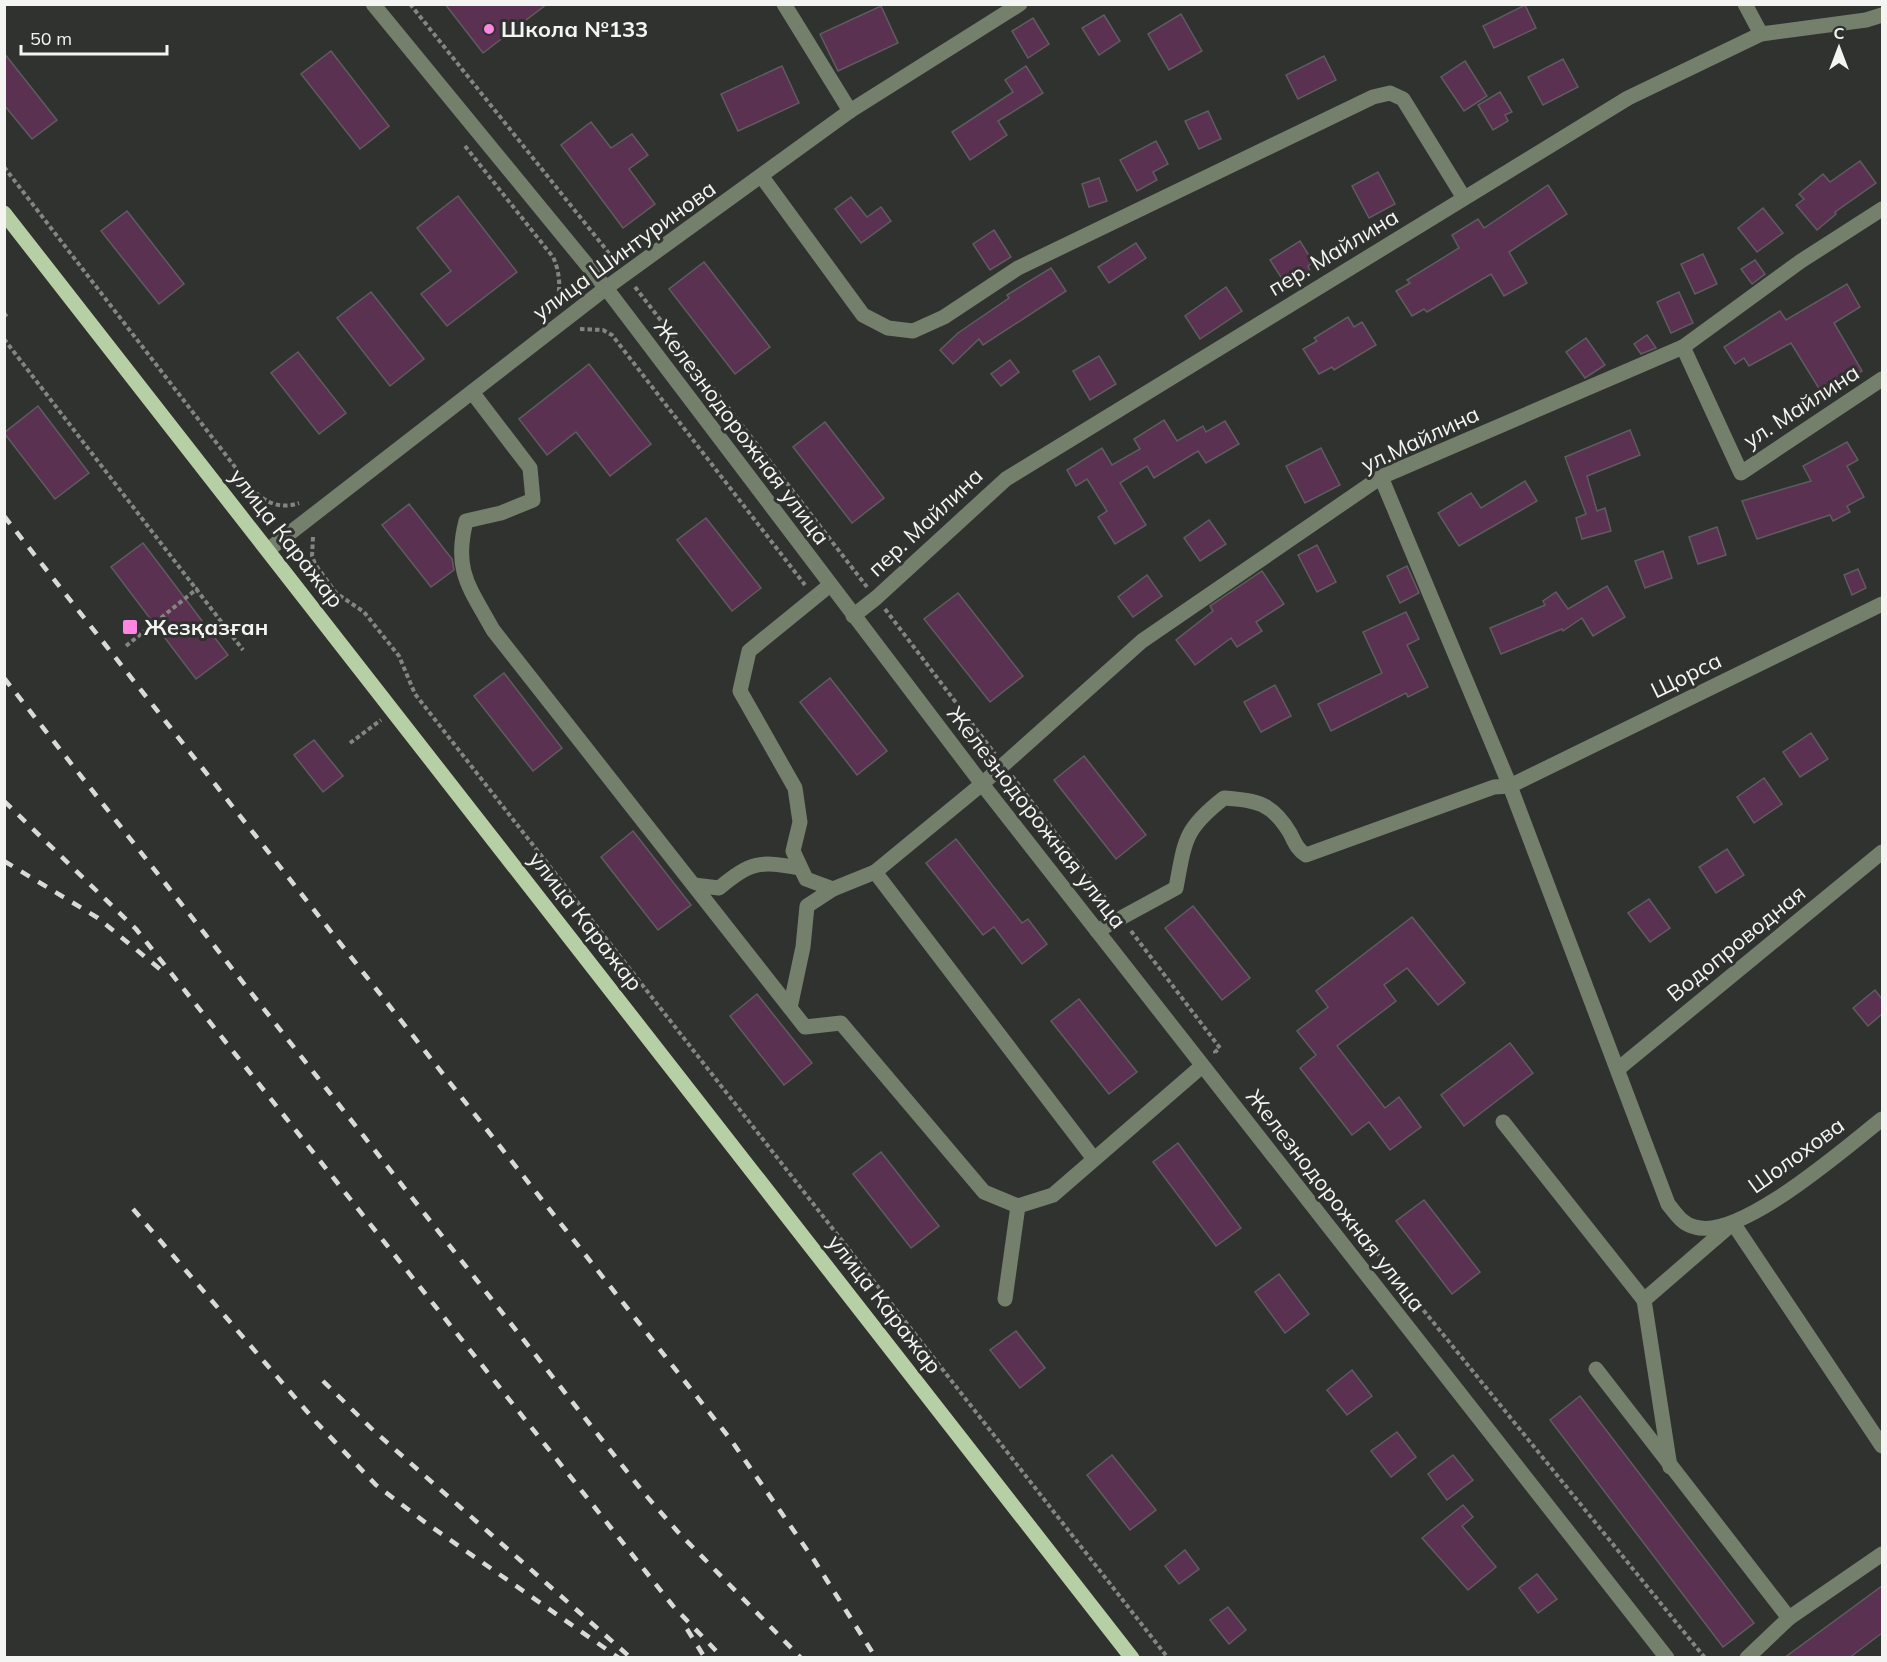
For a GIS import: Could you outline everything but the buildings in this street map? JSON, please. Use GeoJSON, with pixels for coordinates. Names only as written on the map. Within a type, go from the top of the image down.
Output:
{"type":"FeatureCollection","features":[{"type":"Feature","properties":{"kind":"main road","name":"улица Каражар"},"geometry":{"type":"LineString","coordinates":[[4,213],[1132,1658]]}},
{"type":"Feature","properties":{"kind":"street","name":"Железнодорожная улица"},"geometry":{"type":"LineString","coordinates":[[373,4],[606,288],[982,784],[1666,1658]]}},
{"type":"Feature","properties":{"kind":"street"},"geometry":{"type":"LineString","coordinates":[[784,4],[850,111]]}},
{"type":"Feature","properties":{"kind":"street","name":"улица Шинтуринова"},"geometry":{"type":"LineString","coordinates":[[268,550],[606,288],[850,111],[1020,4]]}},
{"type":"Feature","properties":{"kind":"street"},"geometry":{"type":"LineString","coordinates":[[1745,4],[1761,34]]}},
{"type":"Feature","properties":{"kind":"street","name":"пер. Майлина"},"geometry":{"type":"LineString","coordinates":[[853,616],[876,598],[1006,479],[1628,98],[1761,34],[1866,20],[1882,15]]}},
{"type":"Feature","properties":{"kind":"street"},"geometry":{"type":"LineString","coordinates":[[762,177],[863,315],[888,328],[913,331],[944,317],[1018,268],[1373,98],[1390,93],[1403,99],[1464,198]]}},
{"type":"Feature","properties":{"kind":"street","name":"ул.Майлина"},"geometry":{"type":"LineString","coordinates":[[790,1008],[803,947],[807,906],[833,889],[875,872],[982,784],[1142,641],[1381,477],[1683,347],[1801,261],[1882,209]]}},
{"type":"Feature","properties":{"kind":"street","name":"ул. Майлина"},"geometry":{"type":"LineString","coordinates":[[1683,347],[1741,473],[1882,380]]}},
{"type":"Feature","properties":{"kind":"street"},"geometry":{"type":"LineString","coordinates":[[472,392],[530,468],[534,500],[501,513],[466,521],[459,547],[465,578],[493,630],[805,1027],[841,1023],[984,1192],[1018,1206],[1053,1195],[1202,1066]]}},
{"type":"Feature","properties":{"kind":"street"},"geometry":{"type":"LineString","coordinates":[[1381,477],[1510,786],[1618,1069]]}},
{"type":"Feature","properties":{"kind":"street"},"geometry":{"type":"LineString","coordinates":[[830,585],[749,651],[740,692],[795,788],[800,822],[793,851],[800,868],[806,879],[833,889]]}},
{"type":"Feature","properties":{"kind":"street","name":"Щорса"},"geometry":{"type":"LineString","coordinates":[[1121,918],[1176,888],[1183,850],[1191,830],[1198,818],[1224,798],[1253,799],[1277,813],[1297,849],[1306,855],[1494,787],[1510,786],[1882,604]]}},
{"type":"Feature","properties":{"kind":"street","name":"Водопроводная"},"geometry":{"type":"LineString","coordinates":[[1618,1069],[1882,852]]}},
{"type":"Feature","properties":{"kind":"street"},"geometry":{"type":"LineString","coordinates":[[694,885],[719,888],[743,868],[767,862],[800,868]]}},
{"type":"Feature","properties":{"kind":"street"},"geometry":{"type":"LineString","coordinates":[[875,872],[1094,1159]]}},
{"type":"Feature","properties":{"kind":"street"},"geometry":{"type":"LineString","coordinates":[[1097,932],[1121,918]]}},
{"type":"Feature","properties":{"kind":"street","name":"Шолохова"},"geometry":{"type":"LineString","coordinates":[[1618,1069],[1668,1204],[1682,1221],[1697,1228],[1733,1223],[1774,1202],[1882,1119]]}},
{"type":"Feature","properties":{"kind":"street"},"geometry":{"type":"LineString","coordinates":[[1503,1122],[1644,1300],[1670,1467]]}},
{"type":"Feature","properties":{"kind":"street"},"geometry":{"type":"LineString","coordinates":[[1005,1299],[1018,1206]]}},
{"type":"Feature","properties":{"kind":"street"},"geometry":{"type":"LineString","coordinates":[[1644,1300],[1733,1223],[1881,1441]]}},
{"type":"Feature","properties":{"kind":"street"},"geometry":{"type":"LineString","coordinates":[[1596,1369],[1789,1618]]}},
{"type":"Feature","properties":{"kind":"street"},"geometry":{"type":"LineString","coordinates":[[1747,1658],[1789,1618],[1882,1554]]}},
{"type":"Feature","properties":{"kind":"path"},"geometry":{"type":"LineString","coordinates":[[410,4],[626,274],[876,598],[1220,1048],[1215,1052],[1222,1061]]}},
{"type":"Feature","properties":{"kind":"path"},"geometry":{"type":"LineString","coordinates":[[464,145],[553,257],[557,266],[559,289],[552,309]]}},
{"type":"Feature","properties":{"kind":"path"},"geometry":{"type":"LineString","coordinates":[[4,167],[252,489],[264,501],[273,504],[296,505],[305,500]]}},
{"type":"Feature","properties":{"kind":"path"},"geometry":{"type":"LineString","coordinates":[[4,313],[7,317],[4,318]]}},
{"type":"Feature","properties":{"kind":"path"},"geometry":{"type":"LineString","coordinates":[[4,339],[198,588],[243,650]]}},
{"type":"Feature","properties":{"kind":"path"},"geometry":{"type":"LineString","coordinates":[[126,646],[198,588]]}},
{"type":"Feature","properties":{"kind":"path"},"geometry":{"type":"LineString","coordinates":[[1260,1108],[1705,1658]]}},
{"type":"Feature","properties":{"kind":"railway"},"geometry":{"type":"LineString","coordinates":[[4,516],[731,1440],[814,1560],[876,1658]]}},
{"type":"Feature","properties":{"kind":"railway"},"geometry":{"type":"LineString","coordinates":[[4,678],[643,1492],[678,1532],[801,1658]]}},
{"type":"Feature","properties":{"kind":"railway"},"geometry":{"type":"LineString","coordinates":[[4,801],[136,929],[673,1606],[723,1658]]}},
{"type":"Feature","properties":{"kind":"railway"},"geometry":{"type":"LineString","coordinates":[[4,861],[98,918],[161,970]]}},
{"type":"Feature","properties":{"kind":"railway"},"geometry":{"type":"LineString","coordinates":[[133,1209],[316,1422],[376,1485],[426,1523],[619,1658]]}},
{"type":"Feature","properties":{"kind":"railway"},"geometry":{"type":"LineString","coordinates":[[323,1381],[374,1431],[631,1658]]}},
{"type":"Feature","properties":{"kind":"railway"},"geometry":{"type":"LineString","coordinates":[[687,1629],[705,1658]]}},
{"type":"Feature","properties":{"kind":"place","name":"Школа №133"},"geometry":{"type":"Point","coordinates":[489,29]}},
{"type":"Feature","properties":{"kind":"place","name":"Жезқазған"},"geometry":{"type":"Point","coordinates":[130,627]}}]}
